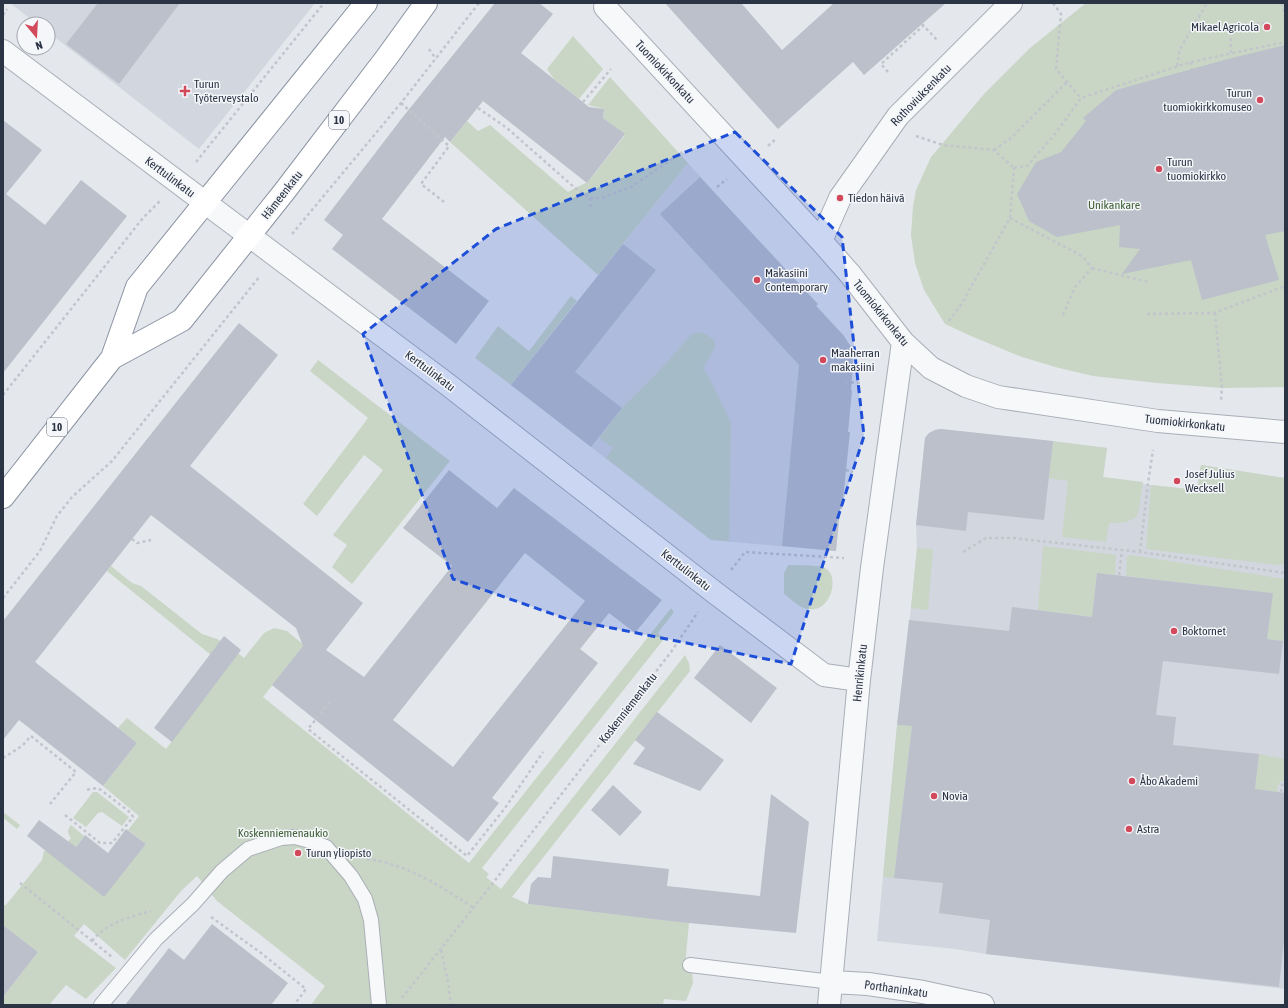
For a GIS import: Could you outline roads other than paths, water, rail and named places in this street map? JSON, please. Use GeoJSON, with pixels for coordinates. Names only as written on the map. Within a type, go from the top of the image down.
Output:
{"type":"FeatureCollection","features":[{"type":"Feature","properties":{"kind":"highway","name":"Hämeenkatu"},"geometry":{"type":"LineString","coordinates":[[3,497],[112,358],[138,287],[366,3]]}},
{"type":"Feature","properties":{"kind":"highway","name":"Hämeenkatu"},"geometry":{"type":"LineString","coordinates":[[112,358],[182,320],[284,192],[387,57],[426,3]]}},
{"type":"Feature","properties":{"kind":"street","name":"Rothoviuksenkatu"},"geometry":{"type":"LineString","coordinates":[[821,241],[840,198],[898,116],[1012,3]]}},
{"type":"Feature","properties":{"kind":"street","name":"Tuomiokirkonkatu"},"geometry":{"type":"LineString","coordinates":[[605,7],[821,241],[850,274],[903,342],[931,368],[966,386],[998,397],[1158,421],[1285,432]]}},
{"type":"Feature","properties":{"kind":"street","name":"Kerttulinkatu"},"geometry":{"type":"LineString","coordinates":[[3,51],[447,384],[714,592],[824,675],[859,680]]}},
{"type":"Feature","properties":{"kind":"street","name":"Henrikinkatu"},"geometry":{"type":"LineString","coordinates":[[829,1005],[859,680],[872,568],[903,342]]}},
{"type":"Feature","properties":{"kind":"street","name":"Porthaninkatu"},"geometry":{"type":"LineString","coordinates":[[832,982],[868,984],[923,992],[983,1005]]}},
{"type":"Feature","properties":{"kind":"lane"},"geometry":{"type":"LineString","coordinates":[[100,1005],[156,939],[191,907],[222,871],[248,849],[280,838],[295,837],[310,840],[326,847],[351,876],[365,899],[371,920],[379,1005]]}},
{"type":"Feature","properties":{"kind":"lane"},"geometry":{"type":"LineString","coordinates":[[690,965],[832,982]]}},
{"type":"Feature","properties":{"kind":"place","name":"Mikael Agricola"},"geometry":{"type":"Point","coordinates":[1267,27]}},
{"type":"Feature","properties":{"kind":"place","name":"Turun Työterveystalo"},"geometry":{"type":"Point","coordinates":[185,91]}},
{"type":"Feature","properties":{"kind":"place","name":"Turun tuomiokirkkomuseo"},"geometry":{"type":"Point","coordinates":[1260,100]}},
{"type":"Feature","properties":{"kind":"place","name":"Turun tuomiokirkko"},"geometry":{"type":"Point","coordinates":[1159,169]}},
{"type":"Feature","properties":{"kind":"place","name":"Tiedon häivä"},"geometry":{"type":"Point","coordinates":[840,198]}},
{"type":"Feature","properties":{"kind":"place","name":"Makasiini Contemporary"},"geometry":{"type":"Point","coordinates":[757,280]}},
{"type":"Feature","properties":{"kind":"place","name":"Maaherran makasiini"},"geometry":{"type":"Point","coordinates":[823,360]}},
{"type":"Feature","properties":{"kind":"place","name":"Josef Julius Wecksell"},"geometry":{"type":"Point","coordinates":[1177,481]}},
{"type":"Feature","properties":{"kind":"place","name":"Boktornet"},"geometry":{"type":"Point","coordinates":[1174,631]}},
{"type":"Feature","properties":{"kind":"place","name":"Åbo Akademi"},"geometry":{"type":"Point","coordinates":[1132,781]}},
{"type":"Feature","properties":{"kind":"place","name":"Novia"},"geometry":{"type":"Point","coordinates":[934,796]}},
{"type":"Feature","properties":{"kind":"place","name":"Astra"},"geometry":{"type":"Point","coordinates":[1129,829]}},
{"type":"Feature","properties":{"kind":"place","name":"Turun yliopisto"},"geometry":{"type":"Point","coordinates":[298,853]}},
{"type":"Feature","properties":{"kind":"park label","name":"Unikankare"},"geometry":{"type":"Point","coordinates":[1114,205]}},
{"type":"Feature","properties":{"kind":"park label","name":"Koskenniemenaukio"},"geometry":{"type":"Point","coordinates":[283,833]}}]}
